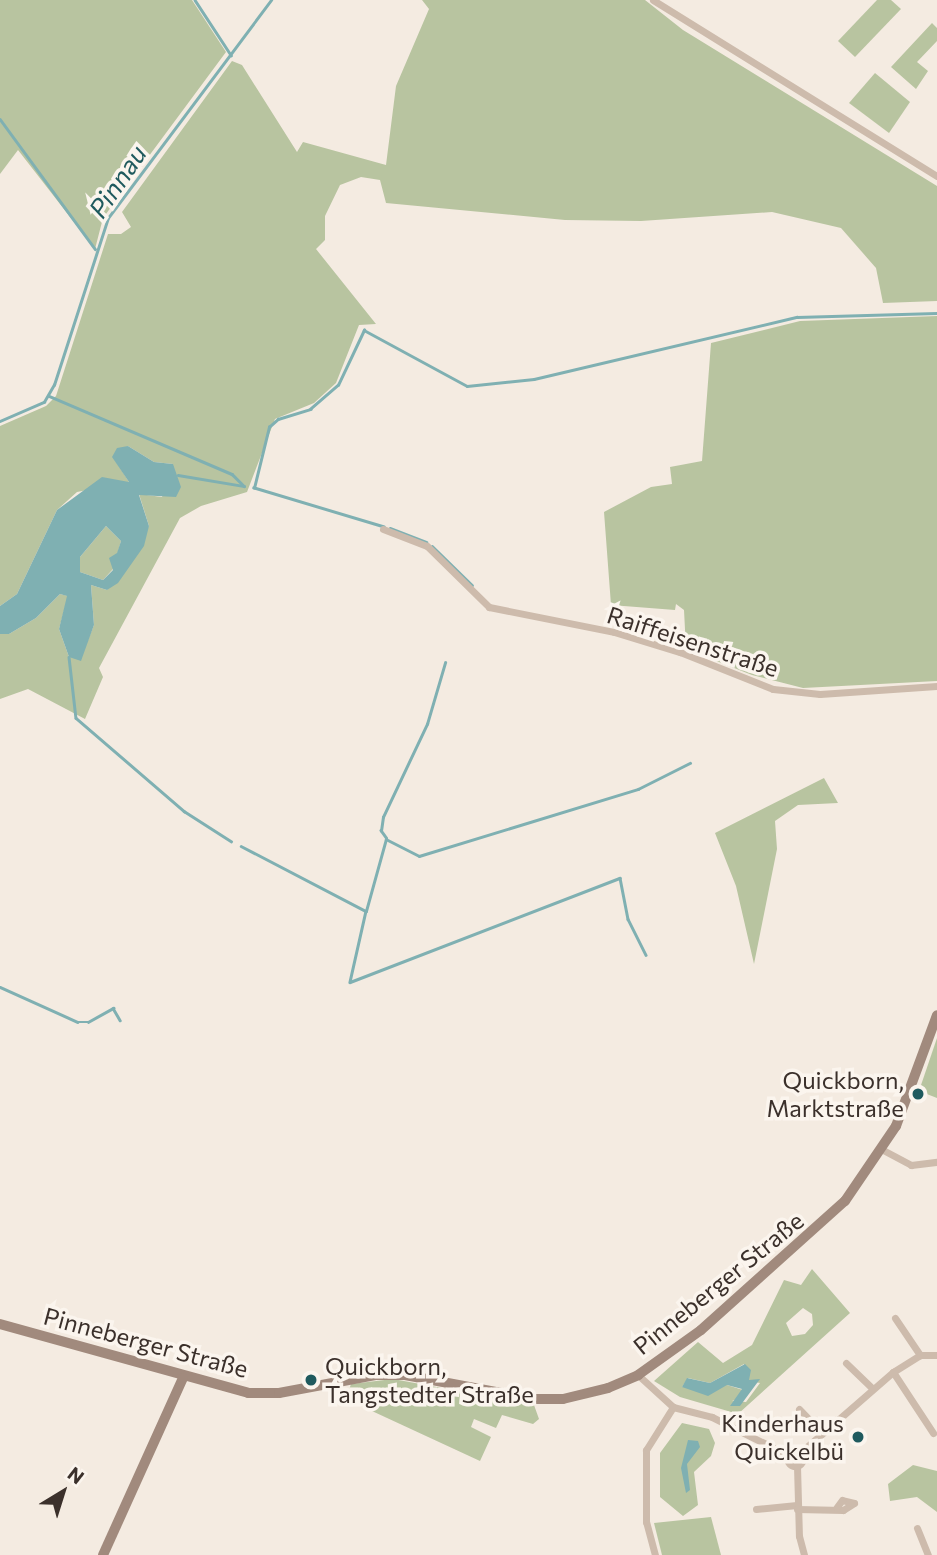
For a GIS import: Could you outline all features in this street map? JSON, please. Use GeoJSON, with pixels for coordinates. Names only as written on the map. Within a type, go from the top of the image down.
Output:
{"type":"FeatureCollection","features":[{"type":"Feature","properties":{"kind":"main road","name":"Pinneberger Straße"},"geometry":{"type":"LineString","coordinates":[[0,1324],[183,1378],[248,1393],[279,1393],[375,1375],[405,1375],[534,1399],[583,1395],[638,1375],[701,1330],[824,1223],[883,1150],[937,1016]]}},
{"type":"Feature","properties":{"kind":"main road"},"geometry":{"type":"LineString","coordinates":[[103,1555],[183,1378]]}},
{"type":"Feature","properties":{"kind":"street"},"geometry":{"type":"LineString","coordinates":[[653,0],[937,176]]}},
{"type":"Feature","properties":{"kind":"street","name":"Raiffeisenstraße"},"geometry":{"type":"LineString","coordinates":[[383,529],[427,546],[489,607],[614,632],[680,652],[773,689],[820,694],[937,686]]}},
{"type":"Feature","properties":{"kind":"street"},"geometry":{"type":"LineString","coordinates":[[883,1150],[911,1165],[937,1162]]}},
{"type":"Feature","properties":{"kind":"street"},"geometry":{"type":"LineString","coordinates":[[895,1318],[920,1355]]}},
{"type":"Feature","properties":{"kind":"street"},"geometry":{"type":"LineString","coordinates":[[801,1452],[820,1431],[852,1411],[871,1387],[892,1371],[920,1355],[937,1355]]}},
{"type":"Feature","properties":{"kind":"street"},"geometry":{"type":"LineString","coordinates":[[846,1363],[871,1387]]}},
{"type":"Feature","properties":{"kind":"street"},"geometry":{"type":"LineString","coordinates":[[892,1371],[933,1433]]}},
{"type":"Feature","properties":{"kind":"street"},"geometry":{"type":"LineString","coordinates":[[638,1375],[673,1406],[712,1417],[788,1455]]}},
{"type":"Feature","properties":{"kind":"street"},"geometry":{"type":"LineString","coordinates":[[655,1555],[646,1522],[646,1450],[673,1406]]}},
{"type":"Feature","properties":{"kind":"street"},"geometry":{"type":"LineString","coordinates":[[799,1409],[820,1431]]}},
{"type":"Feature","properties":{"kind":"street"},"geometry":{"type":"LineString","coordinates":[[788,1455],[796,1449],[801,1452],[803,1460],[797,1466],[797,1507],[804,1555]]}},
{"type":"Feature","properties":{"kind":"street"},"geometry":{"type":"LineString","coordinates":[[788,1455],[788,1460],[797,1466]]}},
{"type":"Feature","properties":{"kind":"street"},"geometry":{"type":"LineString","coordinates":[[756,1509],[837,1507]]}},
{"type":"Feature","properties":{"kind":"street"},"geometry":{"type":"LineString","coordinates":[[917,1528],[928,1555]]}},
{"type":"Feature","properties":{"kind":"green space"},"geometry":{"type":"Polygon","coordinates":[[[0,0],[192,0],[226,52],[103,218],[95,249],[18,150],[0,174],[0,0]]]}},
{"type":"Feature","properties":{"kind":"green space"},"geometry":{"type":"Polygon","coordinates":[[[422,0],[645,0],[683,30],[937,186],[937,301],[883,303],[876,268],[841,228],[772,212],[641,221],[565,220],[386,203],[380,180],[361,177],[340,185],[325,216],[325,240],[316,249],[376,324],[359,325],[336,383],[314,403],[275,419],[247,492],[201,506],[180,518],[99,668],[103,677],[85,719],[28,689],[0,699],[0,634],[9,634],[36,618],[60,594],[68,596],[59,629],[69,657],[88,640],[94,625],[91,585],[107,590],[149,526],[139,494],[162,497],[173,464],[154,462],[128,446],[113,457],[129,482],[77,492],[57,510],[17,594],[0,606],[0,426],[46,406],[56,396],[108,234],[121,234],[131,227],[122,212],[232,61],[242,65],[297,152],[303,142],[386,165],[396,86],[429,9],[422,0]]]}},
{"type":"Feature","properties":{"kind":"green space"},"geometry":{"type":"Polygon","coordinates":[[[877,0],[891,0],[901,9],[855,57],[838,41],[877,0]]]}},
{"type":"Feature","properties":{"kind":"green space"},"geometry":{"type":"Polygon","coordinates":[[[932,23],[937,28],[937,41],[917,62],[928,71],[916,89],[891,67],[932,23]]]}},
{"type":"Feature","properties":{"kind":"green space"},"geometry":{"type":"Polygon","coordinates":[[[875,73],[910,102],[889,133],[849,103],[875,73]]]}},
{"type":"Feature","properties":{"kind":"green space"},"geometry":{"type":"Polygon","coordinates":[[[937,316],[937,681],[803,688],[752,675],[686,649],[684,610],[676,604],[675,610],[611,605],[604,512],[651,487],[672,484],[670,467],[702,461],[711,343],[800,321],[937,316]]]}},
{"type":"Feature","properties":{"kind":"green space"},"geometry":{"type":"Polygon","coordinates":[[[106,526],[121,541],[113,569],[103,580],[80,572],[80,557],[106,526]]]}},
{"type":"Feature","properties":{"kind":"green space"},"geometry":{"type":"Polygon","coordinates":[[[824,778],[838,803],[798,805],[775,821],[777,849],[754,964],[736,886],[715,833],[824,778]]]}},
{"type":"Feature","properties":{"kind":"green space"},"geometry":{"type":"Polygon","coordinates":[[[937,1038],[937,1098],[919,1091],[937,1038]]]}},
{"type":"Feature","properties":{"kind":"green space"},"geometry":{"type":"Polygon","coordinates":[[[812,1269],[850,1313],[738,1414],[680,1397],[654,1381],[698,1342],[723,1363],[752,1345],[784,1280],[801,1285],[812,1269]],[[803,1308],[786,1323],[792,1336],[805,1334],[813,1325],[812,1314],[803,1308]],[[744,1364],[710,1383],[688,1378],[682,1387],[727,1385],[743,1390],[741,1398],[732,1401],[746,1402],[760,1383],[749,1381],[744,1364]]]}},
{"type":"Feature","properties":{"kind":"green space"},"geometry":{"type":"Polygon","coordinates":[[[393,1379],[534,1405],[539,1419],[533,1424],[502,1415],[496,1428],[474,1419],[471,1427],[491,1437],[480,1461],[346,1399],[351,1384],[393,1379]]]}},
{"type":"Feature","properties":{"kind":"green space"},"geometry":{"type":"Polygon","coordinates":[[[682,1423],[709,1429],[715,1443],[711,1456],[694,1472],[698,1505],[683,1516],[660,1497],[660,1453],[682,1423]]]}},
{"type":"Feature","properties":{"kind":"green space"},"geometry":{"type":"Polygon","coordinates":[[[913,1465],[937,1471],[937,1512],[917,1497],[890,1501],[888,1484],[913,1465]]]}},
{"type":"Feature","properties":{"kind":"green space"},"geometry":{"type":"Polygon","coordinates":[[[711,1517],[721,1555],[662,1555],[654,1523],[711,1517]]]}},
{"type":"Feature","properties":{"kind":"water"},"geometry":{"type":"Polygon","coordinates":[[[128,446],[154,462],[173,464],[181,487],[176,497],[139,495],[149,526],[144,546],[118,583],[107,590],[91,585],[94,625],[81,661],[69,657],[59,629],[67,596],[60,594],[36,618],[9,634],[0,634],[0,606],[17,594],[57,510],[102,477],[129,482],[112,457],[117,448],[128,446]],[[106,526],[80,557],[80,572],[103,580],[113,570],[109,558],[117,553],[121,541],[106,526]]]}},
{"type":"Feature","properties":{"kind":"water"},"geometry":{"type":"Polygon","coordinates":[[[745,1364],[751,1370],[749,1380],[760,1379],[740,1406],[730,1406],[742,1389],[727,1385],[708,1396],[682,1387],[687,1378],[710,1383],[745,1364]]]}},
{"type":"Feature","properties":{"kind":"water"},"geometry":{"type":"Polygon","coordinates":[[[688,1440],[698,1441],[700,1447],[687,1464],[690,1490],[686,1493],[681,1468],[688,1440]]]}},
{"type":"Feature","properties":{"kind":"waterway"},"geometry":{"type":"LineString","coordinates":[[195,0],[231,55]]}},
{"type":"Feature","properties":{"kind":"waterway","name":"Pinnau"},"geometry":{"type":"LineString","coordinates":[[0,421],[44,402],[54,385],[108,218],[271,0]]}},
{"type":"Feature","properties":{"kind":"waterway"},"geometry":{"type":"LineString","coordinates":[[0,119],[95,249]]}},
{"type":"Feature","properties":{"kind":"waterway"},"geometry":{"type":"LineString","coordinates":[[384,527],[254,488],[269,427],[278,419],[310,409],[338,385],[364,330],[467,386],[534,379],[797,317],[937,313]]}},
{"type":"Feature","properties":{"kind":"waterway"},"geometry":{"type":"LineString","coordinates":[[49,396],[232,474],[244,486]]}},
{"type":"Feature","properties":{"kind":"waterway"},"geometry":{"type":"LineString","coordinates":[[178,475],[244,486]]}},
{"type":"Feature","properties":{"kind":"waterway"},"geometry":{"type":"LineString","coordinates":[[390,528],[426,542]]}},
{"type":"Feature","properties":{"kind":"waterway"},"geometry":{"type":"LineString","coordinates":[[432,546],[472,585]]}},
{"type":"Feature","properties":{"kind":"waterway"},"geometry":{"type":"LineString","coordinates":[[69,657],[76,718],[184,811],[231,841]]}},
{"type":"Feature","properties":{"kind":"waterway"},"geometry":{"type":"LineString","coordinates":[[386,838],[381,831],[383,817],[427,724],[445,663]]}},
{"type":"Feature","properties":{"kind":"waterway"},"geometry":{"type":"LineString","coordinates":[[366,911],[386,839],[419,856],[638,789],[690,763]]}},
{"type":"Feature","properties":{"kind":"waterway"},"geometry":{"type":"LineString","coordinates":[[241,846],[366,911],[350,982],[620,878],[628,919],[646,955]]}},
{"type":"Feature","properties":{"kind":"waterway"},"geometry":{"type":"LineString","coordinates":[[0,987],[78,1022],[88,1022],[113,1008],[120,1020]]}},
{"type":"Feature","properties":{"kind":"place","name":"Quickborn, Marktstraße"},"geometry":{"type":"Point","coordinates":[918,1094]}},
{"type":"Feature","properties":{"kind":"place","name":"Quickborn, Tangstedter Straße"},"geometry":{"type":"Point","coordinates":[311,1380]}},
{"type":"Feature","properties":{"kind":"place","name":"Kinderhaus Quickelbü"},"geometry":{"type":"Point","coordinates":[858,1437]}}]}
